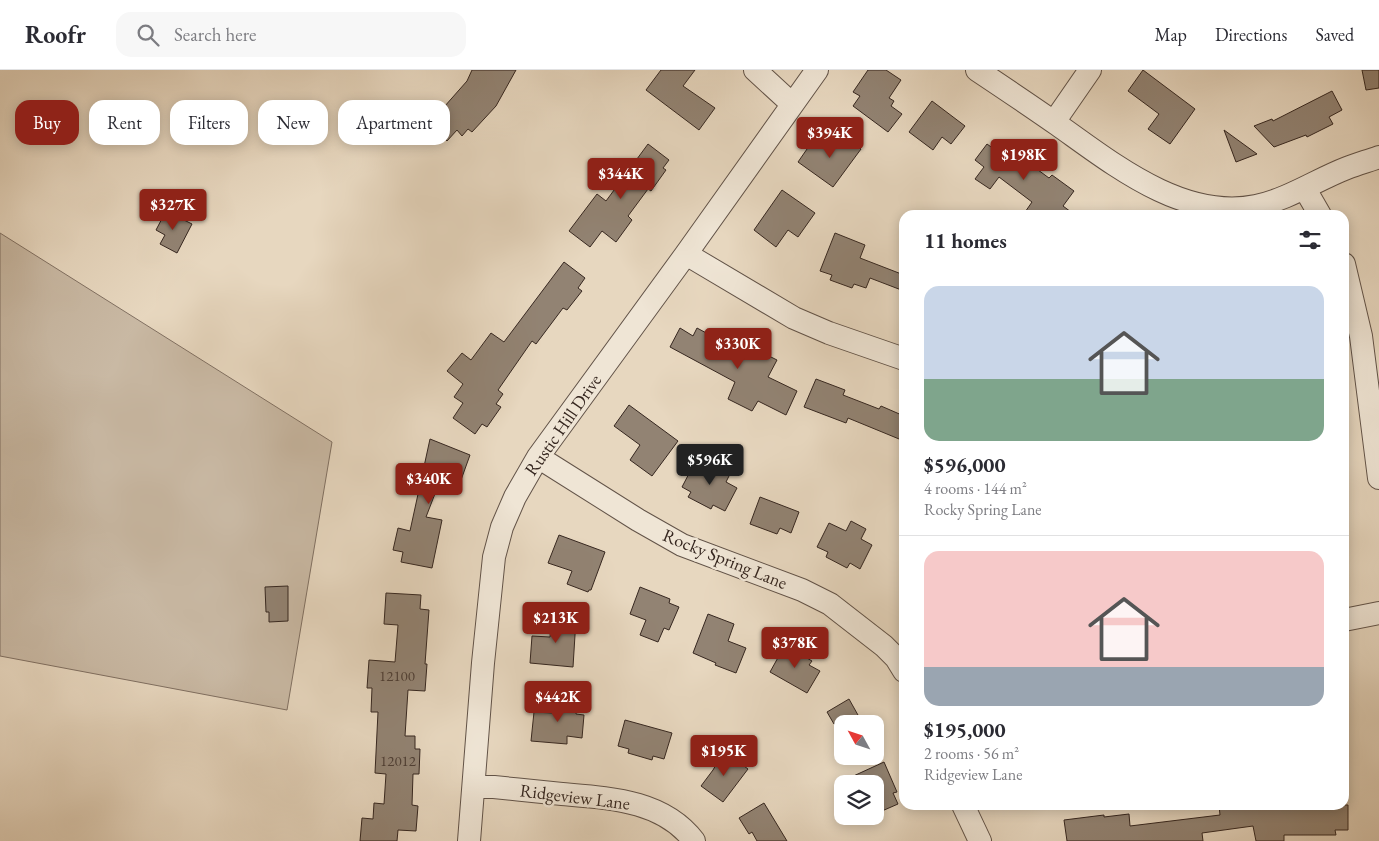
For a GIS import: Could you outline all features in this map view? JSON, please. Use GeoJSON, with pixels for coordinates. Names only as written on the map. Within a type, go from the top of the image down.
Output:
{"type":"FeatureCollection","features":[{"type":"Feature","properties":{"kind":"street"},"geometry":{"type":"LineString","coordinates":[[755,70],[792,104]]}},
{"type":"Feature","properties":{"kind":"street","name":"Rustic Hill Drive"},"geometry":{"type":"LineString","coordinates":[[469,841],[483,663],[494,557],[502,527],[515,497],[538,457],[817,70]]}},
{"type":"Feature","properties":{"kind":"street"},"geometry":{"type":"LineString","coordinates":[[977,70],[1119,168],[1152,187],[1200,204],[1238,208],[1256,206],[1305,189],[1346,168],[1379,157]]}},
{"type":"Feature","properties":{"kind":"street"},"geometry":{"type":"LineString","coordinates":[[1054,122],[1090,70]]}},
{"type":"Feature","properties":{"kind":"street"},"geometry":{"type":"LineString","coordinates":[[1305,189],[1317,210]]}},
{"type":"Feature","properties":{"kind":"street"},"geometry":{"type":"LineString","coordinates":[[686,254],[794,318],[829,333],[899,357]]}},
{"type":"Feature","properties":{"kind":"street"},"geometry":{"type":"LineString","coordinates":[[1349,285],[1361,336],[1379,478]]}},
{"type":"Feature","properties":{"kind":"street","name":"Rocky Spring Lane"},"geometry":{"type":"LineString","coordinates":[[538,457],[638,520],[682,545],[802,590],[830,604],[884,646],[899,663]]}},
{"type":"Feature","properties":{"kind":"street"},"geometry":{"type":"LineString","coordinates":[[1349,619],[1379,613]]}},
{"type":"Feature","properties":{"kind":"street","name":"Ridgeview Lane"},"geometry":{"type":"LineString","coordinates":[[474,785],[624,800],[655,810],[674,822],[694,841]]}},
{"type":"Feature","properties":{"kind":"street"},"geometry":{"type":"LineString","coordinates":[[965,810],[980,841]]}},
{"type":"Feature","properties":{"kind":"shaded area"},"geometry":{"type":"Polygon","coordinates":[[[0,233],[332,442],[287,710],[0,656],[0,233]]]}},
{"type":"Feature","properties":{"kind":"building"},"geometry":{"type":"Polygon","coordinates":[[[472,70],[516,70],[496,106],[472,132],[468,129],[462,136],[457,130],[450,138],[450,100],[467,81],[472,70]]]}},
{"type":"Feature","properties":{"kind":"building"},"geometry":{"type":"Polygon","coordinates":[[[661,70],[695,70],[683,86],[715,108],[699,130],[646,90],[661,70]]]}},
{"type":"Feature","properties":{"kind":"building"},"geometry":{"type":"Polygon","coordinates":[[[868,70],[886,70],[901,80],[889,98],[894,101],[891,106],[902,114],[888,132],[853,106],[860,96],[853,92],[868,70]]]}},
{"type":"Feature","properties":{"kind":"building"},"geometry":{"type":"Polygon","coordinates":[[[1143,70],[1195,109],[1170,144],[1148,129],[1159,114],[1128,91],[1143,70]]]}},
{"type":"Feature","properties":{"kind":"building"},"geometry":{"type":"Polygon","coordinates":[[[1362,70],[1379,70],[1379,88],[1366,90],[1362,70]]]}},
{"type":"Feature","properties":{"kind":"building"},"geometry":{"type":"Polygon","coordinates":[[[1332,91],[1342,110],[1329,117],[1333,124],[1307,137],[1306,135],[1274,147],[1254,126],[1272,119],[1273,121],[1332,91]]]}},
{"type":"Feature","properties":{"kind":"building"},"geometry":{"type":"Polygon","coordinates":[[[932,101],[965,126],[951,144],[942,137],[933,150],[909,132],[932,101]]]}},
{"type":"Feature","properties":{"kind":"building"},"geometry":{"type":"Polygon","coordinates":[[[1224,130],[1257,154],[1236,162],[1224,130]]]}},
{"type":"Feature","properties":{"kind":"building"},"geometry":{"type":"Polygon","coordinates":[[[840,134],[861,149],[833,187],[798,162],[814,139],[829,150],[840,134]]]}},
{"type":"Feature","properties":{"kind":"building"},"geometry":{"type":"Polygon","coordinates":[[[648,144],[669,160],[663,168],[666,170],[651,191],[648,189],[628,216],[632,220],[616,242],[602,231],[590,247],[569,231],[597,194],[606,201],[648,144]]]}},
{"type":"Feature","properties":{"kind":"building"},"geometry":{"type":"Polygon","coordinates":[[[987,144],[998,152],[1004,145],[1049,178],[1052,175],[1074,191],[1063,206],[1068,210],[1026,210],[1032,202],[999,177],[990,189],[975,179],[984,167],[975,160],[987,144]]]}},
{"type":"Feature","properties":{"kind":"building"},"geometry":{"type":"Polygon","coordinates":[[[782,190],[815,213],[798,237],[788,230],[776,247],[754,230],[782,190]]]}},
{"type":"Feature","properties":{"kind":"building"},"geometry":{"type":"Polygon","coordinates":[[[166,211],[192,224],[177,253],[160,244],[165,235],[156,230],[166,211]]]}},
{"type":"Feature","properties":{"kind":"building"},"geometry":{"type":"Polygon","coordinates":[[[835,233],[865,245],[860,258],[899,273],[899,289],[870,278],[866,288],[854,284],[852,288],[830,280],[832,275],[820,271],[835,233]]]}},
{"type":"Feature","properties":{"kind":"building"},"geometry":{"type":"Polygon","coordinates":[[[564,262],[585,278],[578,288],[582,291],[567,310],[563,308],[536,344],[532,341],[498,390],[503,394],[496,404],[501,407],[487,427],[482,424],[475,434],[453,418],[463,403],[454,397],[463,384],[447,371],[462,353],[471,360],[491,333],[504,342],[564,262]]]}},
{"type":"Feature","properties":{"kind":"building"},"geometry":{"type":"Polygon","coordinates":[[[680,328],[693,336],[697,328],[749,356],[753,348],[777,360],[768,377],[797,391],[786,415],[758,401],[752,411],[728,399],[735,382],[670,347],[680,328]]]}},
{"type":"Feature","properties":{"kind":"building"},"geometry":{"type":"Polygon","coordinates":[[[816,379],[845,390],[843,395],[879,409],[881,406],[899,414],[899,439],[848,418],[846,423],[804,407],[816,379]]]}},
{"type":"Feature","properties":{"kind":"building"},"geometry":{"type":"Polygon","coordinates":[[[629,405],[678,441],[652,476],[630,460],[640,445],[614,426],[629,405]]]}},
{"type":"Feature","properties":{"kind":"building"},"geometry":{"type":"Polygon","coordinates":[[[430,439],[470,455],[461,480],[443,473],[426,517],[442,520],[432,568],[401,562],[403,552],[393,550],[398,528],[410,531],[430,439]]]}},
{"type":"Feature","properties":{"kind":"building"},"geometry":{"type":"Polygon","coordinates":[[[716,461],[732,470],[726,482],[737,488],[725,511],[713,505],[711,509],[688,497],[691,492],[682,487],[694,464],[710,472],[716,461]]]}},
{"type":"Feature","properties":{"kind":"building"},"geometry":{"type":"Polygon","coordinates":[[[760,497],[799,512],[791,533],[780,528],[777,534],[750,524],[760,497]]]}},
{"type":"Feature","properties":{"kind":"building"},"geometry":{"type":"Polygon","coordinates":[[[851,521],[866,529],[861,539],[872,545],[860,569],[850,563],[847,568],[826,557],[828,552],[817,547],[829,523],[846,531],[851,521]]]}},
{"type":"Feature","properties":{"kind":"building"},"geometry":{"type":"Polygon","coordinates":[[[559,535],[605,552],[591,590],[588,592],[567,584],[572,571],[548,563],[559,535]]]}},
{"type":"Feature","properties":{"kind":"building"},"geometry":{"type":"Polygon","coordinates":[[[288,586],[288,621],[269,622],[269,612],[266,612],[265,587],[288,586]]]}},
{"type":"Feature","properties":{"kind":"building"},"geometry":{"type":"Polygon","coordinates":[[[640,587],[670,599],[669,603],[679,607],[669,630],[664,628],[658,642],[640,635],[646,620],[630,614],[640,587]]]}},
{"type":"Feature","properties":{"kind":"building"},"geometry":{"type":"Polygon","coordinates":[[[386,593],[421,595],[420,609],[429,610],[425,691],[408,690],[405,736],[415,736],[415,749],[420,749],[419,774],[413,774],[412,805],[418,806],[416,831],[398,830],[397,841],[360,841],[362,818],[373,819],[374,803],[384,804],[386,774],[375,773],[378,712],[371,712],[372,688],[367,688],[369,660],[395,662],[398,625],[384,624],[386,593]]]}},
{"type":"Feature","properties":{"kind":"building"},"geometry":{"type":"Polygon","coordinates":[[[708,614],[734,624],[728,641],[746,648],[736,673],[715,665],[716,663],[693,653],[708,614]]]}},
{"type":"Feature","properties":{"kind":"building"},"geometry":{"type":"Polygon","coordinates":[[[552,617],[576,619],[573,667],[530,663],[532,636],[550,637],[552,617]]]}},
{"type":"Feature","properties":{"kind":"building"},"geometry":{"type":"Polygon","coordinates":[[[785,645],[812,661],[809,665],[820,671],[807,693],[770,672],[785,645]]]}},
{"type":"Feature","properties":{"kind":"building"},"geometry":{"type":"Polygon","coordinates":[[[553,699],[577,701],[576,714],[584,715],[582,738],[567,736],[567,744],[531,741],[534,712],[552,713],[553,699]]]}},
{"type":"Feature","properties":{"kind":"building"},"geometry":{"type":"Polygon","coordinates":[[[849,699],[858,715],[834,715],[834,724],[827,712],[849,699]]]}},
{"type":"Feature","properties":{"kind":"building"},"geometry":{"type":"Polygon","coordinates":[[[625,720],[672,733],[664,759],[653,756],[652,760],[628,753],[629,749],[618,746],[625,720]]]}},
{"type":"Feature","properties":{"kind":"building"},"geometry":{"type":"Polygon","coordinates":[[[724,751],[748,769],[723,802],[701,786],[724,751]]]}},
{"type":"Feature","properties":{"kind":"building"},"geometry":{"type":"Polygon","coordinates":[[[884,762],[897,792],[893,793],[898,804],[884,810],[884,775],[856,775],[877,765],[884,765],[884,762]]]}},
{"type":"Feature","properties":{"kind":"building"},"geometry":{"type":"Polygon","coordinates":[[[764,803],[787,841],[757,841],[752,832],[749,834],[739,818],[764,803]]]}},
{"type":"Feature","properties":{"kind":"building"},"geometry":{"type":"Polygon","coordinates":[[[1220,810],[1348,810],[1348,830],[1335,830],[1336,835],[1284,835],[1284,841],[1256,841],[1253,826],[1202,833],[1203,841],[1067,841],[1064,820],[1129,814],[1130,826],[1220,815],[1220,810]]]}}]}
